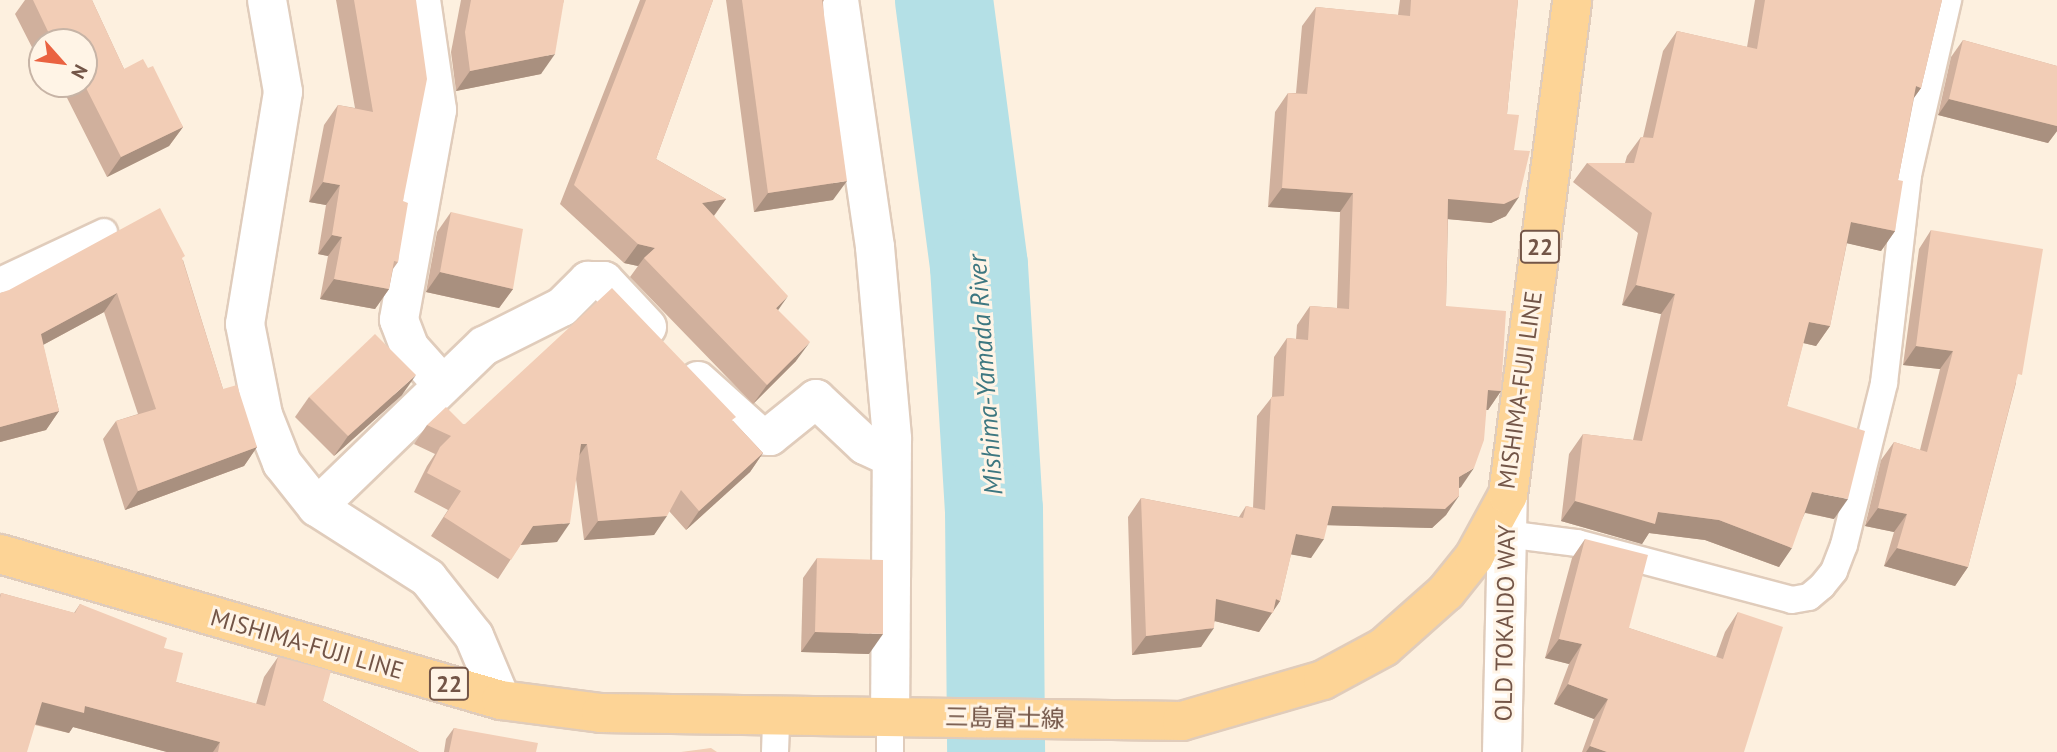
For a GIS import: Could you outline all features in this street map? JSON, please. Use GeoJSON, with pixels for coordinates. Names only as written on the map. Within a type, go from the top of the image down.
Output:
{"type":"FeatureCollection","features":[{"type":"Feature","properties":{"kind":"main road","name":"MISHIMA-FUJI LINE"},"geometry":{"type":"LineString","coordinates":[[1098,719],[1182,721],[1323,680],[1384,647],[1446,592],[1474,557],[1508,495],[1572,0]]}},
{"type":"Feature","properties":{"kind":"main road","name":"MISHIMA-FUJI LINE"},"geometry":{"type":"LineString","coordinates":[[0,554],[501,700],[775,733],[898,728]]}},
{"type":"Feature","properties":{"kind":"main road","name":"三島富士線"},"geometry":{"type":"LineString","coordinates":[[898,728],[1098,719]]}},
{"type":"Feature","properties":{"kind":"street"},"geometry":{"type":"LineString","coordinates":[[267,0],[283,92],[245,324],[263,415],[282,463],[317,507],[428,578],[474,636],[501,700]]}},
{"type":"Feature","properties":{"kind":"street"},"geometry":{"type":"LineString","coordinates":[[421,0],[437,110],[399,320],[410,348],[442,384]]}},
{"type":"Feature","properties":{"kind":"street"},"geometry":{"type":"LineString","coordinates":[[839,0],[875,247],[891,457],[898,728]]}},
{"type":"Feature","properties":{"kind":"street"},"geometry":{"type":"LineString","coordinates":[[317,507],[484,346],[562,307],[588,281],[604,281],[731,415],[758,435],[770,436],[816,399],[865,445],[891,457]]}},
{"type":"Feature","properties":{"kind":"street","name":"OLD TOKAIDO WAY"},"geometry":{"type":"LineString","coordinates":[[1502,752],[1508,495]]}},
{"type":"Feature","properties":{"kind":"lane"},"geometry":{"type":"LineString","coordinates":[[1506,534],[1577,543],[1792,600],[1809,597],[1822,586],[1835,570],[1844,545],[1881,395],[1908,175],[1948,0]]}},
{"type":"Feature","properties":{"kind":"lane"},"geometry":{"type":"LineString","coordinates":[[0,281],[104,232]]}},
{"type":"Feature","properties":{"kind":"building"},"geometry":{"type":"Polygon","coordinates":[[[33,0],[92,0],[124,69],[143,59],[148,68],[153,66],[183,127],[121,157],[91,98],[98,98],[98,28],[46,28],[33,0]]]}},
{"type":"Feature","properties":{"kind":"building"},"geometry":{"type":"Polygon","coordinates":[[[354,0],[416,0],[427,79],[403,201],[408,203],[398,262],[394,261],[389,289],[334,279],[342,237],[332,235],[340,185],[323,182],[338,105],[373,112],[354,0]]]}},
{"type":"Feature","properties":{"kind":"building"},"geometry":{"type":"Polygon","coordinates":[[[471,0],[564,0],[555,54],[470,71],[465,32],[471,0]]]}},
{"type":"Feature","properties":{"kind":"building"},"geometry":{"type":"Polygon","coordinates":[[[646,0],[713,0],[656,159],[726,199],[702,203],[788,296],[776,308],[810,342],[767,385],[644,258],[655,248],[638,244],[574,185],[646,0]]]}},
{"type":"Feature","properties":{"kind":"building"},"geometry":{"type":"Polygon","coordinates":[[[742,0],[822,0],[847,181],[768,193],[742,0]]]}},
{"type":"Feature","properties":{"kind":"building"},"geometry":{"type":"Polygon","coordinates":[[[1411,0],[1518,0],[1507,114],[1519,115],[1514,150],[1530,151],[1519,197],[1504,204],[1448,199],[1446,306],[1506,311],[1501,391],[1488,390],[1484,440],[1474,468],[1459,477],[1459,496],[1445,509],[1332,506],[1324,539],[1296,534],[1280,601],[1276,599],[1273,613],[1216,599],[1214,628],[1146,636],[1141,498],[1243,518],[1246,506],[1265,510],[1271,397],[1284,396],[1287,338],[1308,340],[1310,306],[1349,309],[1353,193],[1282,188],[1288,93],[1307,94],[1316,7],[1410,16],[1411,0]]]}},
{"type":"Feature","properties":{"kind":"building"},"geometry":{"type":"Polygon","coordinates":[[[1765,0],[1942,0],[1921,88],[1916,86],[1898,180],[1903,181],[1895,231],[1851,222],[1830,326],[1809,322],[1787,406],[1865,431],[1848,499],[1812,492],[1792,548],[1719,520],[1658,512],[1655,524],[1575,501],[1583,434],[1642,441],[1675,294],[1636,285],[1652,213],[1587,163],[1634,163],[1641,137],[1653,138],[1677,31],[1757,49],[1765,0]]]}},
{"type":"Feature","properties":{"kind":"building"},"geometry":{"type":"Polygon","coordinates":[[[1963,40],[2057,66],[2057,126],[1949,99],[1963,40]]]}},
{"type":"Feature","properties":{"kind":"building"},"geometry":{"type":"Polygon","coordinates":[[[160,208],[185,256],[182,258],[223,389],[237,385],[257,447],[138,491],[116,421],[156,409],[117,293],[41,334],[59,411],[0,427],[0,293],[160,208]]]}},
{"type":"Feature","properties":{"kind":"building"},"geometry":{"type":"Polygon","coordinates":[[[451,212],[523,229],[513,289],[440,272],[451,212]]]}},
{"type":"Feature","properties":{"kind":"building"},"geometry":{"type":"Polygon","coordinates":[[[1931,230],[2043,249],[2022,375],[2018,374],[1968,567],[1897,548],[1907,514],[1878,508],[1894,442],[1927,452],[1953,351],[1916,346],[1931,230]]]}},
{"type":"Feature","properties":{"kind":"building"},"geometry":{"type":"Polygon","coordinates":[[[612,288],[736,417],[732,420],[763,453],[699,511],[681,490],[667,516],[598,521],[587,444],[581,444],[570,523],[533,526],[511,560],[444,517],[461,491],[427,473],[440,447],[451,436],[427,425],[446,407],[464,425],[612,288]]]}},
{"type":"Feature","properties":{"kind":"building"},"geometry":{"type":"Polygon","coordinates":[[[375,334],[416,375],[348,436],[309,397],[375,334]]]}},
{"type":"Feature","properties":{"kind":"building"},"geometry":{"type":"Polygon","coordinates":[[[1585,539],[1648,555],[1629,628],[1723,659],[1738,612],[1783,627],[1744,752],[1607,752],[1590,746],[1608,699],[1568,684],[1582,644],[1559,639],[1585,539]]]}},
{"type":"Feature","properties":{"kind":"building"},"geometry":{"type":"Polygon","coordinates":[[[817,558],[883,560],[883,634],[815,632],[817,558]]]}},
{"type":"Feature","properties":{"kind":"building"},"geometry":{"type":"Polygon","coordinates":[[[1,593],[75,613],[80,604],[167,638],[164,648],[183,653],[176,682],[265,706],[278,657],[331,671],[323,701],[419,752],[218,752],[220,742],[85,706],[84,713],[42,702],[27,752],[0,752],[1,593]]]}},
{"type":"Feature","properties":{"kind":"building"},"geometry":{"type":"Polygon","coordinates":[[[454,728],[538,743],[536,752],[449,752],[454,728]]]}},
{"type":"Feature","properties":{"kind":"building"},"geometry":{"type":"Polygon","coordinates":[[[711,748],[717,752],[681,752],[711,748]]]}},
{"type":"Feature","properties":{"kind":"waterway","name":"Mishima-Yamada River"},"geometry":{"type":"LineString","coordinates":[[944,0],[979,266],[994,510],[996,752]]}}]}
